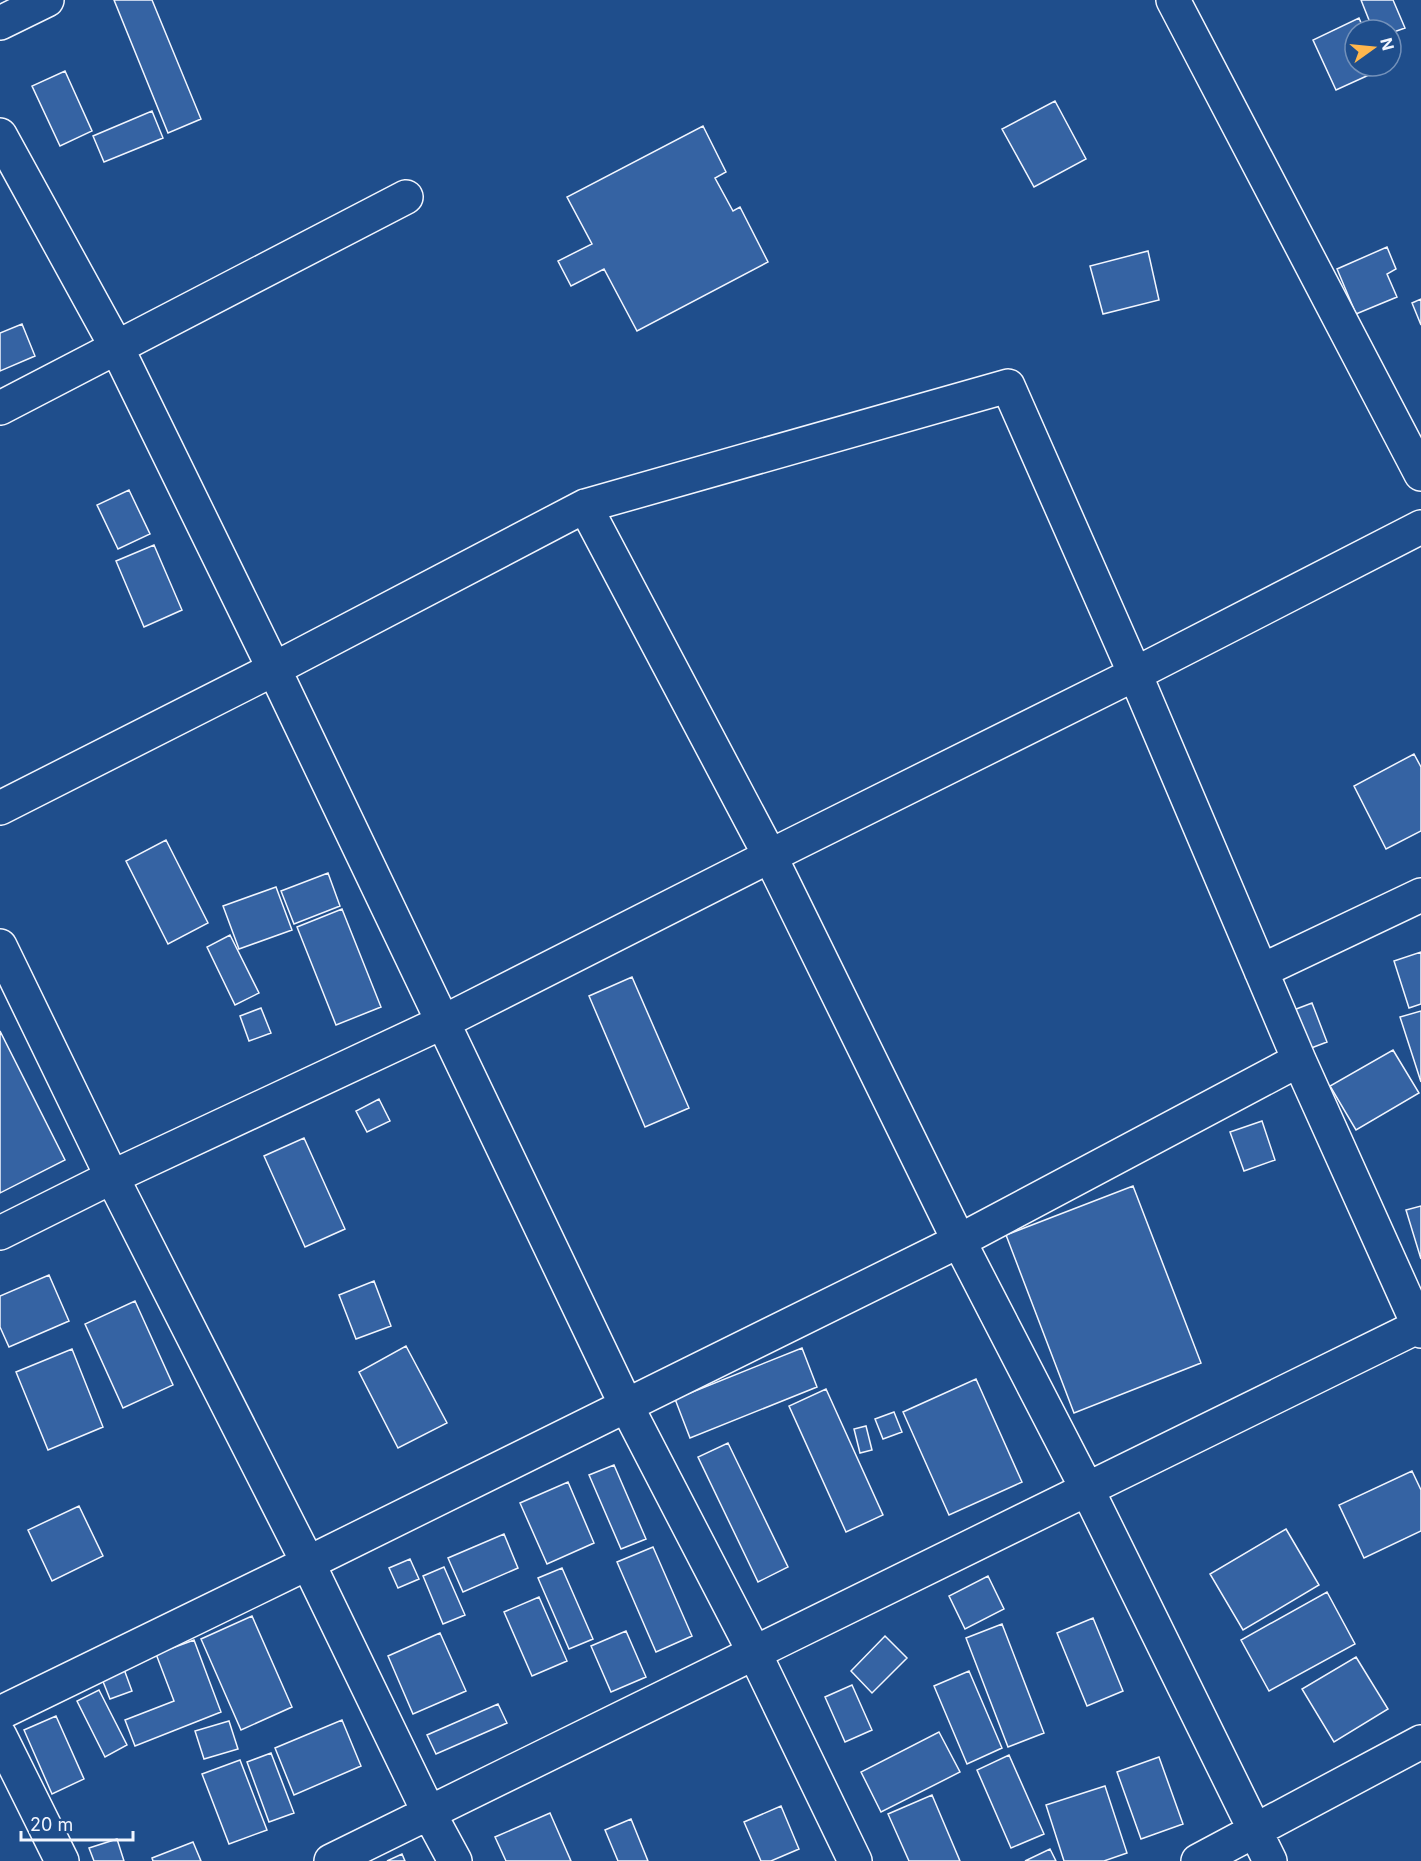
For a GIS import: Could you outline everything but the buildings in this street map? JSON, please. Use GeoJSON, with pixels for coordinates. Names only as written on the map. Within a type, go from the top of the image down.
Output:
{"type":"FeatureCollection","features":[{"type":"Feature","properties":{"kind":"street"},"geometry":{"type":"LineString","coordinates":[[0,23],[47,0]]}},
{"type":"Feature","properties":{"kind":"street"},"geometry":{"type":"LineString","coordinates":[[1173,0],[1421,474]]}},
{"type":"Feature","properties":{"kind":"street"},"geometry":{"type":"LineString","coordinates":[[0,135],[117,348],[274,669],[626,1405],[754,1652],[855,1861]]}},
{"type":"Feature","properties":{"kind":"street"},"geometry":{"type":"LineString","coordinates":[[0,408],[406,197]]}},
{"type":"Feature","properties":{"kind":"street"},"geometry":{"type":"LineString","coordinates":[[0,808],[585,507],[1008,386],[1135,674],[1299,1060],[1420,1328],[331,1861]]}},
{"type":"Feature","properties":{"kind":"street"},"geometry":{"type":"LineString","coordinates":[[585,507],[770,856],[959,1241],[1087,1489],[1270,1861]]}},
{"type":"Feature","properties":{"kind":"street"},"geometry":{"type":"LineString","coordinates":[[0,1233],[112,1177],[443,1022],[1135,674],[1421,527]]}},
{"type":"Feature","properties":{"kind":"street"},"geometry":{"type":"LineString","coordinates":[[1261,971],[1421,895]]}},
{"type":"Feature","properties":{"kind":"street"},"geometry":{"type":"LineString","coordinates":[[0,945],[112,1177],[308,1563],[429,1813],[455,1861]]}},
{"type":"Feature","properties":{"kind":"street"},"geometry":{"type":"LineString","coordinates":[[0,1713],[959,1241],[1299,1060]]}},
{"type":"Feature","properties":{"kind":"street"},"geometry":{"type":"LineString","coordinates":[[0,1736],[62,1861]]}},
{"type":"Feature","properties":{"kind":"street"},"geometry":{"type":"LineString","coordinates":[[1198,1861],[1421,1742]]}}]}
